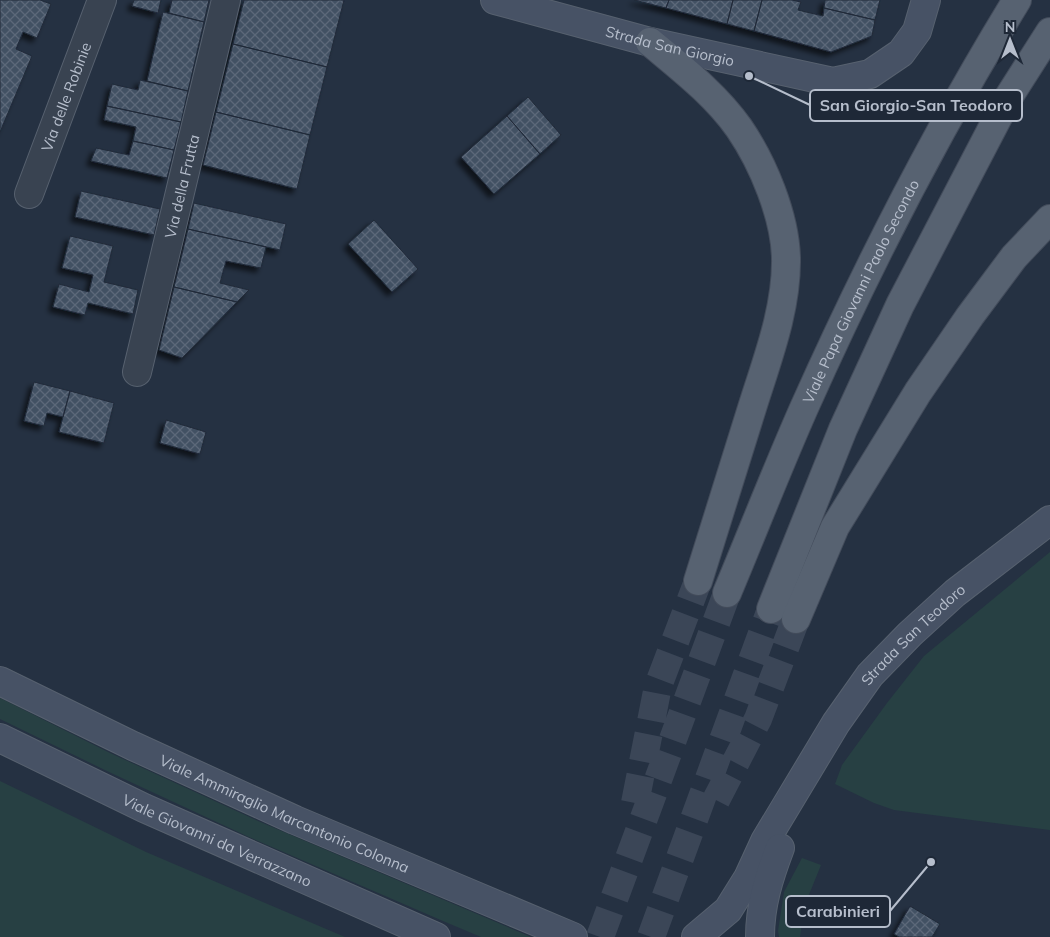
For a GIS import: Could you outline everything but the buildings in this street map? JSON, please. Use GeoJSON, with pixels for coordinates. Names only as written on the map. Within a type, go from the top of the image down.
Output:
{"type":"FeatureCollection","features":[{"type":"Feature","properties":{"kind":"main road","name":"Viale Papa Giovanni Paolo Secondo"},"geometry":{"type":"LineString","coordinates":[[727,593],[803,409],[859,289],[910,187],[971,76],[1017,0]]}},
{"type":"Feature","properties":{"kind":"main road"},"geometry":{"type":"LineString","coordinates":[[771,609],[843,429],[900,305],[1008,98],[1050,32]]}},
{"type":"Feature","properties":{"kind":"main road"},"geometry":{"type":"LineString","coordinates":[[650,42],[704,88],[739,128],[761,165],[779,213],[786,258],[782,303],[768,358],[698,581]]}},
{"type":"Feature","properties":{"kind":"main road"},"geometry":{"type":"LineString","coordinates":[[796,619],[835,528],[918,392],[1014,256],[1050,219]]}},
{"type":"Feature","properties":{"kind":"street","name":"Via delle Robinie"},"geometry":{"type":"LineString","coordinates":[[30,194],[102,0]]}},
{"type":"Feature","properties":{"kind":"street","name":"Via della Frutta"},"geometry":{"type":"LineString","coordinates":[[137,372],[226,0]]}},
{"type":"Feature","properties":{"kind":"street","name":"Strada San Giorgio"},"geometry":{"type":"LineString","coordinates":[[495,0],[650,42],[833,82],[870,74],[901,52],[917,31],[926,0]]}},
{"type":"Feature","properties":{"kind":"street","name":"Strada San Teodoro"},"geometry":{"type":"LineString","coordinates":[[696,937],[728,910],[748,878],[765,841],[836,723],[870,675],[910,634],[955,594],[1050,520]]}},
{"type":"Feature","properties":{"kind":"street","name":"Viale Ammiraglio Marcantonio Colonna"},"geometry":{"type":"LineString","coordinates":[[0,682],[133,746],[295,820],[573,937]]}},
{"type":"Feature","properties":{"kind":"street","name":"Viale Giovanni da Verrazzano"},"geometry":{"type":"LineString","coordinates":[[0,738],[144,808],[436,937]]}},
{"type":"Feature","properties":{"kind":"street","name":"Strada San Teodoro"},"geometry":{"type":"LineString","coordinates":[[760,937],[762,904],[768,880],[805,775]]}},
{"type":"Feature","properties":{"kind":"green space"},"geometry":{"type":"Polygon","coordinates":[[[1050,552],[1050,830],[894,810],[874,803],[835,784],[842,765],[924,656],[1050,552]]]}},
{"type":"Feature","properties":{"kind":"green space"},"geometry":{"type":"Polygon","coordinates":[[[0,698],[110,753],[258,821],[531,937],[481,937],[249,837],[0,719],[0,698]]]}},
{"type":"Feature","properties":{"kind":"green space"},"geometry":{"type":"Polygon","coordinates":[[[0,781],[146,852],[345,937],[0,937],[0,781]]]}},
{"type":"Feature","properties":{"kind":"green space"},"geometry":{"type":"Polygon","coordinates":[[[802,858],[821,865],[804,907],[800,937],[779,937],[778,931],[784,892],[802,858]]]}},
{"type":"Feature","properties":{"kind":"tunnel"},"geometry":{"type":"LineString","coordinates":[[635,803],[658,686],[698,581]]}},
{"type":"Feature","properties":{"kind":"tunnel"},"geometry":{"type":"LineString","coordinates":[[600,937],[727,593]]}},
{"type":"Feature","properties":{"kind":"tunnel"},"geometry":{"type":"LineString","coordinates":[[651,937],[771,609]]}},
{"type":"Feature","properties":{"kind":"tunnel"},"geometry":{"type":"LineString","coordinates":[[716,800],[758,719],[796,619]]}},
{"type":"Feature","properties":{"kind":"place","name":"San Giorgio-San Teodoro"},"geometry":{"type":"Point","coordinates":[749,76]}},
{"type":"Feature","properties":{"kind":"place","name":"Carabinieri"},"geometry":{"type":"Point","coordinates":[931,862]}}]}
